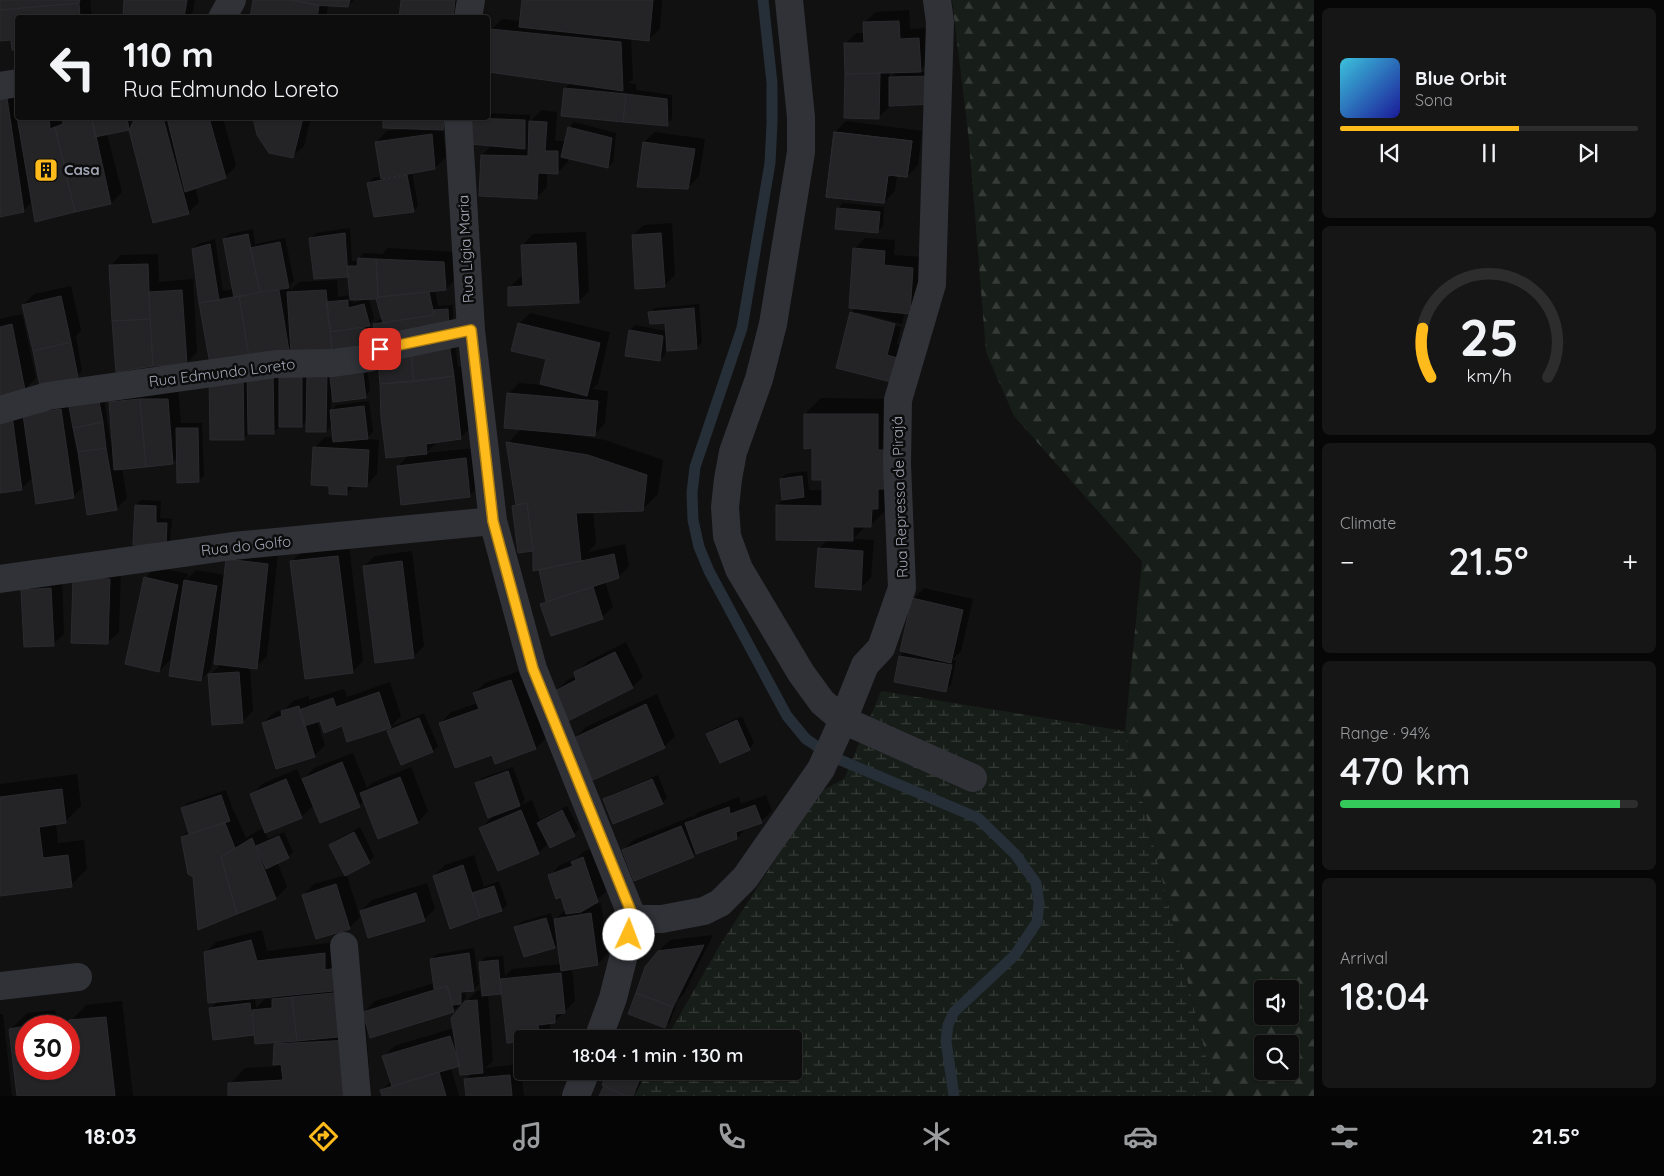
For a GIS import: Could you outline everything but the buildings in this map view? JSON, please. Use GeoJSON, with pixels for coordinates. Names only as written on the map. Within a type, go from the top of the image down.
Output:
{"type":"FeatureCollection","features":[{"type":"Feature","properties":{"kind":"street"},"geometry":{"type":"LineString","coordinates":[[224,15],[232,0]]}},
{"type":"Feature","properties":{"kind":"street"},"geometry":{"type":"LineString","coordinates":[[468,15],[471,0]]}},
{"type":"Feature","properties":{"kind":"street"},"geometry":{"type":"LineString","coordinates":[[789,0],[801,117],[802,152],[773,324],[759,379],[733,452],[725,507],[727,536],[739,569],[801,673],[822,702],[843,720],[973,778]]}},
{"type":"Feature","properties":{"kind":"street","name":"Rua Repressa de Pirajá"},"geometry":{"type":"LineString","coordinates":[[634,919],[662,919],[704,911],[720,903],[745,878],[821,769],[866,665],[881,648],[902,588],[897,464],[898,400],[932,284],[940,22],[937,0]]}},
{"type":"Feature","properties":{"kind":"street"},"geometry":{"type":"LineString","coordinates":[[0,86],[15,84]]}},
{"type":"Feature","properties":{"kind":"street","name":"Rua Lígia Maria"},"geometry":{"type":"LineString","coordinates":[[458,120],[471,330],[493,521],[533,669],[634,919]]}},
{"type":"Feature","properties":{"kind":"street","name":"Rua Edmundo Loreto"},"geometry":{"type":"LineString","coordinates":[[0,410],[48,396],[276,364],[333,363],[369,358],[380,349],[471,330]]}},
{"type":"Feature","properties":{"kind":"street","name":"Rua do Golfo"},"geometry":{"type":"LineString","coordinates":[[0,579],[233,546],[493,521]]}},
{"type":"Feature","properties":{"kind":"street"},"geometry":{"type":"LineString","coordinates":[[601,1030],[613,998],[634,919]]}},
{"type":"Feature","properties":{"kind":"street"},"geometry":{"type":"LineString","coordinates":[[344,946],[357,1096]]}},
{"type":"Feature","properties":{"kind":"street"},"geometry":{"type":"LineString","coordinates":[[0,986],[78,977]]}},
{"type":"Feature","properties":{"kind":"street"},"geometry":{"type":"LineString","coordinates":[[576,1096],[582,1080]]}},
{"type":"Feature","properties":{"kind":"green space"},"geometry":{"type":"Polygon","coordinates":[[[952,0],[1314,0],[1314,1096],[1216,1096],[1125,731],[1142,561],[1014,416],[986,352],[969,141],[952,0]]]}},
{"type":"Feature","properties":{"kind":"green space"},"geometry":{"type":"Polygon","coordinates":[[[881,691],[1125,731],[1216,1096],[634,1096],[643,1080],[802,1080],[802,1030],[671,1030],[720,945],[819,792],[844,779],[881,691]]]}},
{"type":"Feature","properties":{"kind":"waterway"},"geometry":{"type":"LineString","coordinates":[[763,0],[772,83],[770,163],[742,328],[695,467],[692,493],[693,520],[699,547],[709,571],[787,716],[806,739],[833,757],[978,818],[1015,854],[1036,883],[1039,903],[1037,922],[1015,955],[954,1012],[948,1025],[946,1041],[954,1096]]}},
{"type":"Feature","properties":{"kind":"place","name":"Casa"},"geometry":{"type":"Point","coordinates":[46,170]}},
{"type":"Feature","properties":{"kind":"route"},"geometry":{"type":"LineString","coordinates":[[380,349],[471,330],[493,521],[533,669],[634,919],[629,935]]}}]}
